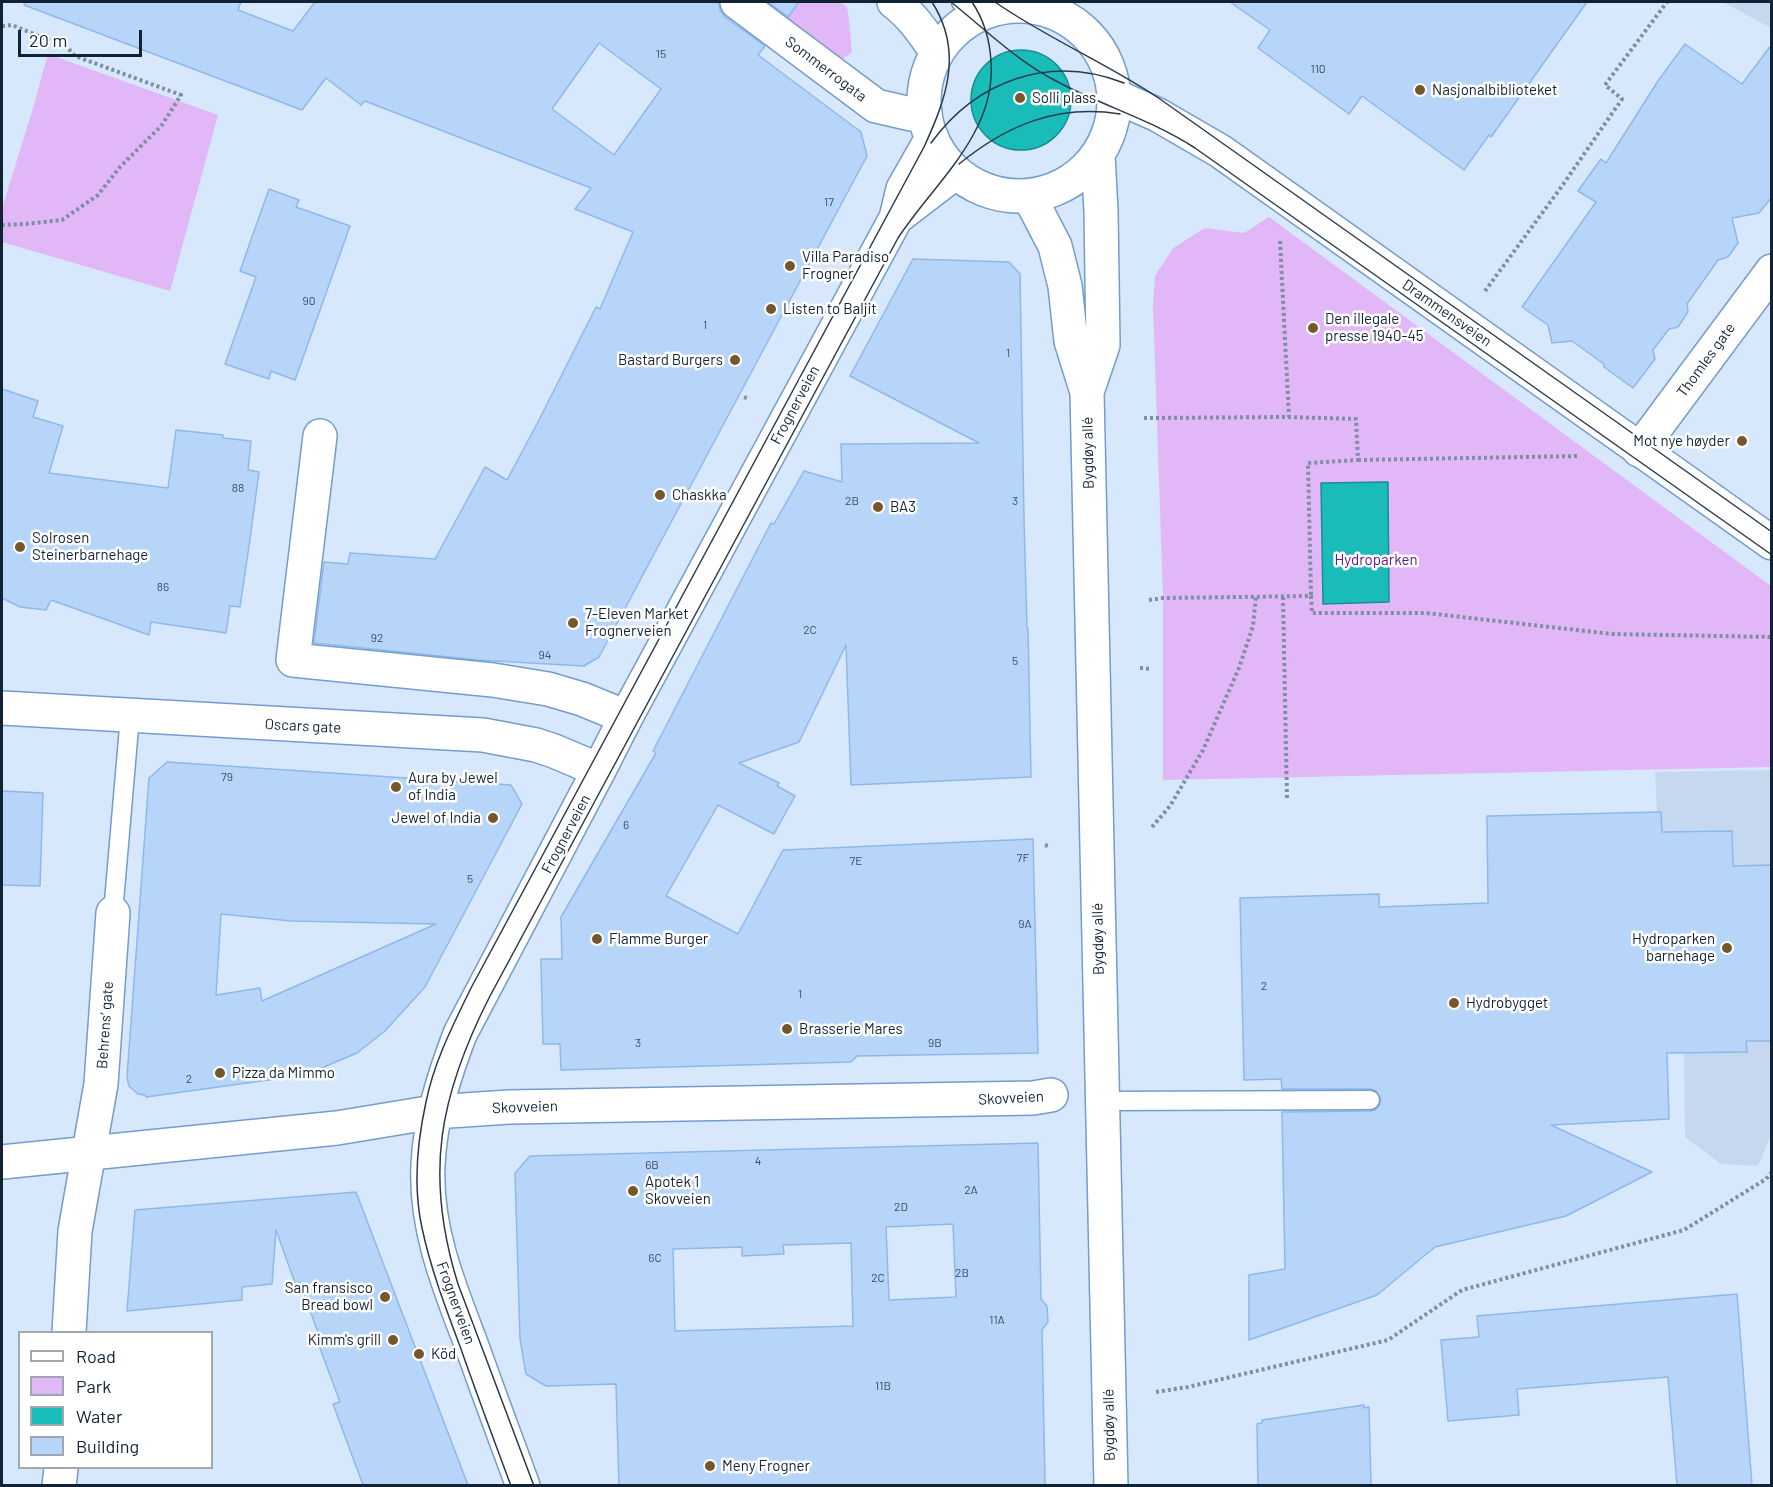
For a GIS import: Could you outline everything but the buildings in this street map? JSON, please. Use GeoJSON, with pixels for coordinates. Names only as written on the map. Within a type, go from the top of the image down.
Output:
{"type":"FeatureCollection","features":[{"type":"Feature","properties":{"kind":"street","name":"Sommerrogata"},"geometry":{"type":"LineString","coordinates":[[737,2],[876,106],[910,114],[928,126]]}},
{"type":"Feature","properties":{"kind":"street"},"geometry":{"type":"LineString","coordinates":[[894,2],[902,7],[937,52]]}},
{"type":"Feature","properties":{"kind":"street"},"geometry":{"type":"LineString","coordinates":[[1037,4],[1066,17],[1086,31],[1101,50],[1111,72],[1115,96],[1112,127],[1098,155],[1084,171],[1068,183],[1049,192],[1029,196],[1009,196],[990,192],[971,183],[956,172],[938,151],[928,126],[924,101],[927,76],[937,52],[968,9],[1037,4]]}},
{"type":"Feature","properties":{"kind":"street","name":"Drammensveien"},"geometry":{"type":"LineString","coordinates":[[1115,96],[1158,115],[1220,152],[1772,543]]}},
{"type":"Feature","properties":{"kind":"street","name":"Frognerveien"},"geometry":{"type":"LineString","coordinates":[[523,1485],[446,1278],[434,1237],[428,1196],[428,1165],[434,1112],[448,1064],[460,1034],[626,717],[896,218],[903,189],[928,126]]}},
{"type":"Feature","properties":{"kind":"street","name":"Bygdøy allé"},"geometry":{"type":"LineString","coordinates":[[1087,392],[1103,345],[1098,155]]}},
{"type":"Feature","properties":{"kind":"street","name":"Frognerveien"},"geometry":{"type":"LineString","coordinates":[[896,218],[956,172]]}},
{"type":"Feature","properties":{"kind":"street","name":"Bygdøy allé"},"geometry":{"type":"LineString","coordinates":[[1029,196],[1055,246],[1065,286],[1071,341],[1087,392],[1111,1485]]}},
{"type":"Feature","properties":{"kind":"street","name":"Thomles gate"},"geometry":{"type":"LineString","coordinates":[[1639,450],[1772,271]]}},
{"type":"Feature","properties":{"kind":"street"},"geometry":{"type":"LineString","coordinates":[[320,436],[293,660],[494,680],[559,692],[626,717]]}},
{"type":"Feature","properties":{"kind":"street","name":"Oscars gate"},"geometry":{"type":"LineString","coordinates":[[2,708],[483,735],[536,745],[600,770]]}},
{"type":"Feature","properties":{"kind":"street","name":"Behrens’ gate"},"geometry":{"type":"LineString","coordinates":[[69,1331],[75,1231],[101,1084],[113,913]]}},
{"type":"Feature","properties":{"kind":"street","name":"Skovveien"},"geometry":{"type":"LineString","coordinates":[[2,1162],[337,1128],[434,1112],[509,1107],[1042,1097]]}},
{"type":"Feature","properties":{"kind":"street"},"geometry":{"type":"LineString","coordinates":[[59,1485],[61,1469]]}},
{"type":"Feature","properties":{"kind":"lane","name":"Behrens’ gate"},"geometry":{"type":"LineString","coordinates":[[113,913],[130,716]]}},
{"type":"Feature","properties":{"kind":"lane"},"geometry":{"type":"LineString","coordinates":[[1102,1101],[1370,1100]]}},
{"type":"Feature","properties":{"kind":"path"},"geometry":{"type":"LineString","coordinates":[[1481,296],[1562,186],[1622,99],[1605,85],[1667,2]]}},
{"type":"Feature","properties":{"kind":"path"},"geometry":{"type":"LineString","coordinates":[[2,26],[12,25],[68,48],[75,56],[181,95],[162,125],[120,167],[98,195],[62,220],[2,225]]}},
{"type":"Feature","properties":{"kind":"path"},"geometry":{"type":"LineString","coordinates":[[1280,236],[1289,417]]}},
{"type":"Feature","properties":{"kind":"path"},"geometry":{"type":"LineString","coordinates":[[1144,418],[1356,419],[1358,460]]}},
{"type":"Feature","properties":{"kind":"path"},"geometry":{"type":"LineString","coordinates":[[1578,456],[1308,463],[1312,612],[1426,613],[1612,634],[1772,637]]}},
{"type":"Feature","properties":{"kind":"path"},"geometry":{"type":"LineString","coordinates":[[1149,600],[1311,596]]}},
{"type":"Feature","properties":{"kind":"path"},"geometry":{"type":"LineString","coordinates":[[1152,827],[1170,806],[1203,750],[1250,637],[1256,597]]}},
{"type":"Feature","properties":{"kind":"path"},"geometry":{"type":"LineString","coordinates":[[1283,597],[1287,799]]}},
{"type":"Feature","properties":{"kind":"path"},"geometry":{"type":"LineString","coordinates":[[1140,668],[1151,669]]}},
{"type":"Feature","properties":{"kind":"path"},"geometry":{"type":"LineString","coordinates":[[1156,1392],[1188,1387],[1388,1340],[1462,1290],[1684,1230],[1766,1179],[1772,1172]]}},
{"type":"Feature","properties":{"kind":"shaded area"},"geometry":{"type":"Polygon","coordinates":[[[1723,2],[1771,2],[1771,28],[1723,2]]]}},
{"type":"Feature","properties":{"kind":"shaded area","name":"Hydroparken barnehage"},"geometry":{"type":"Polygon","coordinates":[[[1771,770],[1772,1132],[1758,1166],[1721,1164],[1685,1137],[1683,982],[1664,915],[1661,812],[1657,812],[1655,772],[1771,770]]]}},
{"type":"Feature","properties":{"kind":"green space"},"geometry":{"type":"Polygon","coordinates":[[[759,2],[840,2],[846,6],[848,11],[852,52],[837,60],[759,2]]]}},
{"type":"Feature","properties":{"kind":"green space"},"geometry":{"type":"Polygon","coordinates":[[[48,54],[218,115],[170,291],[2,242],[2,208],[48,54]]]}},
{"type":"Feature","properties":{"kind":"green space","name":"Hydroparken"},"geometry":{"type":"Polygon","coordinates":[[[1269,217],[1771,586],[1771,767],[1163,780],[1163,598],[1153,306],[1155,276],[1173,248],[1205,228],[1244,233],[1269,217]]]}},
{"type":"Feature","properties":{"kind":"water"},"geometry":{"type":"Polygon","coordinates":[[[1021,50],[1040,54],[1057,64],[1067,81],[1071,100],[1067,119],[1057,136],[1040,146],[1021,150],[1002,146],[985,136],[975,119],[971,100],[975,81],[985,64],[1002,54],[1021,50]]]}},
{"type":"Feature","properties":{"kind":"water"},"geometry":{"type":"Polygon","coordinates":[[[1388,482],[1389,602],[1323,604],[1321,483],[1388,482]]]}},
{"type":"Feature","properties":{"kind":"tram line"},"geometry":{"type":"LineString","coordinates":[[511,1486],[439,1289],[422,1228],[417,1165],[420,1133],[429,1087],[445,1044],[471,988],[924,147],[945,93],[949,57],[942,21],[932,2]]}},
{"type":"Feature","properties":{"kind":"tram line"},"geometry":{"type":"LineString","coordinates":[[951,2],[1043,74],[1075,91],[1162,129],[1195,148],[1772,555]]}},
{"type":"Feature","properties":{"kind":"tram line"},"geometry":{"type":"LineString","coordinates":[[534,1486],[458,1284],[448,1244],[441,1207],[440,1171],[442,1137],[448,1102],[459,1068],[490,996],[898,238],[960,156],[984,112],[990,88],[991,62],[986,31],[972,2]]}},
{"type":"Feature","properties":{"kind":"tram line"},"geometry":{"type":"LineString","coordinates":[[995,2],[1160,99],[1772,532]]}},
{"type":"Feature","properties":{"kind":"tram line"},"geometry":{"type":"LineString","coordinates":[[931,143],[949,121],[970,103],[1017,78],[1069,71],[1096,75],[1124,83]]}},
{"type":"Feature","properties":{"kind":"tram line"},"geometry":{"type":"LineString","coordinates":[[959,164],[996,138],[1034,121],[1075,112],[1120,114]]}},
{"type":"Feature","properties":{"kind":"place","name":"Nasjonalbiblioteket"},"geometry":{"type":"Point","coordinates":[1420,90]}},
{"type":"Feature","properties":{"kind":"place","name":"Solli plass"},"geometry":{"type":"Point","coordinates":[1020,98]}},
{"type":"Feature","properties":{"kind":"place","name":"Villa Paradiso Frogner"},"geometry":{"type":"Point","coordinates":[790,266]}},
{"type":"Feature","properties":{"kind":"place","name":"Listen to Baljit"},"geometry":{"type":"Point","coordinates":[771,309]}},
{"type":"Feature","properties":{"kind":"place","name":"Den illegale presse 1940-45"},"geometry":{"type":"Point","coordinates":[1313,328]}},
{"type":"Feature","properties":{"kind":"place","name":"Bastard Burgers"},"geometry":{"type":"Point","coordinates":[735,360]}},
{"type":"Feature","properties":{"kind":"place","name":"Mot nye høyder"},"geometry":{"type":"Point","coordinates":[1742,441]}},
{"type":"Feature","properties":{"kind":"place","name":"Chaskka"},"geometry":{"type":"Point","coordinates":[660,495]}},
{"type":"Feature","properties":{"kind":"place","name":"BA3"},"geometry":{"type":"Point","coordinates":[878,507]}},
{"type":"Feature","properties":{"kind":"place","name":"Solrosen Steinerbarnehage"},"geometry":{"type":"Point","coordinates":[20,547]}},
{"type":"Feature","properties":{"kind":"place","name":"7-Eleven Market Frognerveien"},"geometry":{"type":"Point","coordinates":[573,623]}},
{"type":"Feature","properties":{"kind":"place","name":"Aura by Jewel of India"},"geometry":{"type":"Point","coordinates":[396,787]}},
{"type":"Feature","properties":{"kind":"place","name":"Jewel of India"},"geometry":{"type":"Point","coordinates":[493,818]}},
{"type":"Feature","properties":{"kind":"place","name":"Flamme Burger"},"geometry":{"type":"Point","coordinates":[597,939]}},
{"type":"Feature","properties":{"kind":"place","name":"Hydroparken barnehage"},"geometry":{"type":"Point","coordinates":[1727,948]}},
{"type":"Feature","properties":{"kind":"place","name":"Hydrobygget"},"geometry":{"type":"Point","coordinates":[1454,1003]}},
{"type":"Feature","properties":{"kind":"place","name":"Brasserie Mares"},"geometry":{"type":"Point","coordinates":[787,1029]}},
{"type":"Feature","properties":{"kind":"place","name":"Pizza da Mimmo"},"geometry":{"type":"Point","coordinates":[220,1073]}},
{"type":"Feature","properties":{"kind":"place","name":"Apotek 1 Skovveien"},"geometry":{"type":"Point","coordinates":[633,1191]}},
{"type":"Feature","properties":{"kind":"place","name":"San fransisco Bread bowl"},"geometry":{"type":"Point","coordinates":[385,1297]}},
{"type":"Feature","properties":{"kind":"place","name":"Kimm's grill"},"geometry":{"type":"Point","coordinates":[393,1340]}},
{"type":"Feature","properties":{"kind":"place","name":"Köd"},"geometry":{"type":"Point","coordinates":[419,1354]}},
{"type":"Feature","properties":{"kind":"place","name":"Meny Frogner"},"geometry":{"type":"Point","coordinates":[710,1466]}}]}
